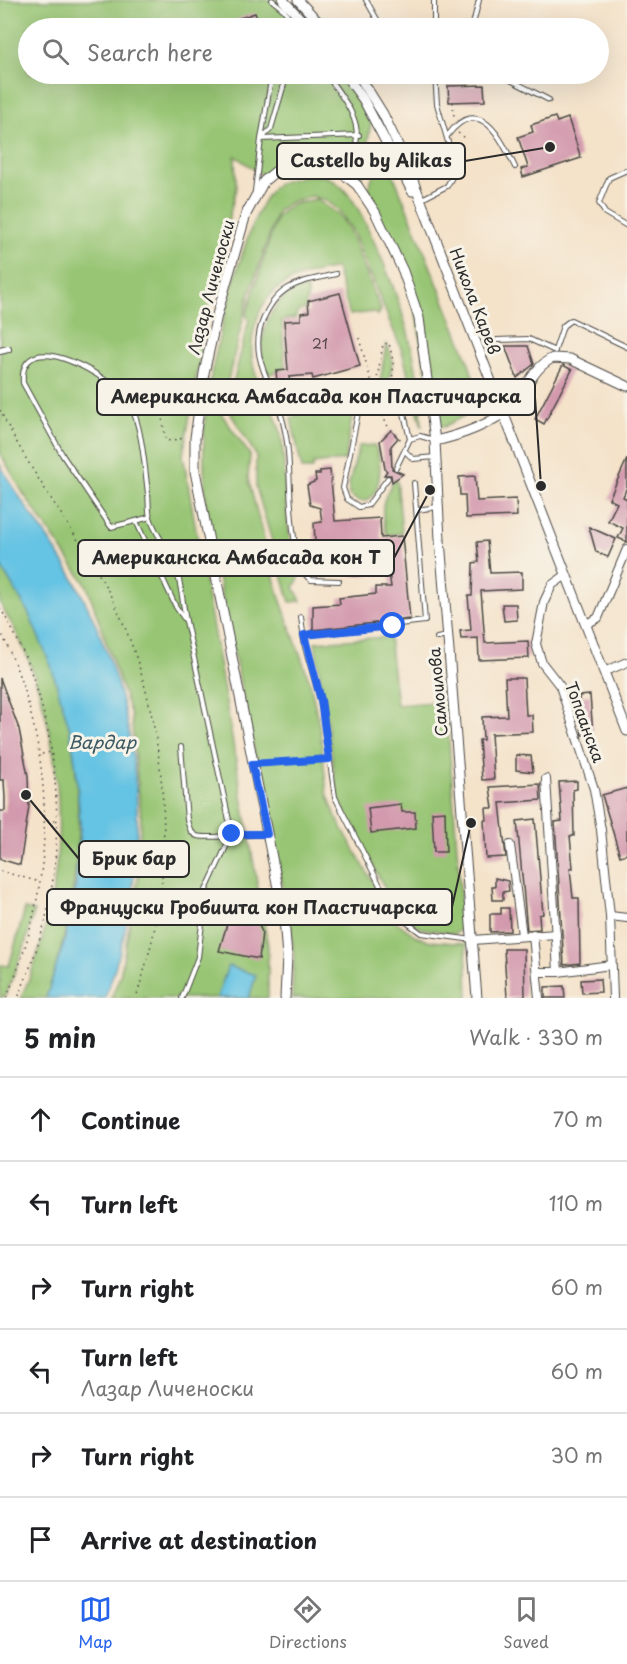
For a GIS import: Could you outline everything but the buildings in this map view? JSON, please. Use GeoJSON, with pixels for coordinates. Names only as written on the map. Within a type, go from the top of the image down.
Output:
{"type":"FeatureCollection","features":[{"type":"Feature","properties":{"kind":"street"},"geometry":{"type":"LineString","coordinates":[[283,0],[300,18]]}},
{"type":"Feature","properties":{"kind":"street"},"geometry":{"type":"LineString","coordinates":[[298,0],[315,18]]}},
{"type":"Feature","properties":{"kind":"street","name":"Никола Карев"},"geometry":{"type":"LineString","coordinates":[[352,84],[363,99],[402,176],[419,201]]}},
{"type":"Feature","properties":{"kind":"street","name":"Никола Карев"},"geometry":{"type":"LineString","coordinates":[[364,84],[391,129],[627,731]]}},
{"type":"Feature","properties":{"kind":"street","name":"Лазар Личеноски"},"geometry":{"type":"LineString","coordinates":[[285,998],[287,937],[195,460],[195,438],[204,373],[217,315],[246,214],[264,181],[276,171],[290,165],[314,162],[345,173],[357,184],[375,212],[412,294],[419,318],[435,441]]}},
{"type":"Feature","properties":{"kind":"street"},"geometry":{"type":"LineString","coordinates":[[0,351],[8,350]]}},
{"type":"Feature","properties":{"kind":"street"},"geometry":{"type":"LineString","coordinates":[[435,441],[473,428],[503,413],[556,353],[627,386]]}},
{"type":"Feature","properties":{"kind":"street","name":"Самоилова"},"geometry":{"type":"LineString","coordinates":[[435,441],[438,507],[477,998]]}},
{"type":"Feature","properties":{"kind":"street"},"geometry":{"type":"LineString","coordinates":[[586,624],[598,618],[627,549]]}},
{"type":"Feature","properties":{"kind":"street","name":"Топаанска"},"geometry":{"type":"LineString","coordinates":[[566,575],[552,585],[543,602],[536,644],[542,663],[560,686],[587,763],[601,830],[610,916],[613,998]]}},
{"type":"Feature","properties":{"kind":"street"},"geometry":{"type":"LineString","coordinates":[[604,672],[627,662]]}},
{"type":"Feature","properties":{"kind":"street"},"geometry":{"type":"LineString","coordinates":[[546,779],[558,972]]}},
{"type":"Feature","properties":{"kind":"street"},"geometry":{"type":"LineString","coordinates":[[510,845],[522,935]]}},
{"type":"Feature","properties":{"kind":"street"},"geometry":{"type":"LineString","coordinates":[[610,916],[627,918]]}},
{"type":"Feature","properties":{"kind":"street"},"geometry":{"type":"LineString","coordinates":[[473,940],[556,934]]}},
{"type":"Feature","properties":{"kind":"street"},"geometry":{"type":"LineString","coordinates":[[533,935],[539,998]]}},
{"type":"Feature","properties":{"kind":"street"},"geometry":{"type":"LineString","coordinates":[[537,972],[558,972],[611,965]]}},
{"type":"Feature","properties":{"kind":"lane"},"geometry":{"type":"LineString","coordinates":[[272,0],[289,18]]}},
{"type":"Feature","properties":{"kind":"lane"},"geometry":{"type":"LineString","coordinates":[[366,0],[376,18]]}},
{"type":"Feature","properties":{"kind":"lane"},"geometry":{"type":"LineString","coordinates":[[434,0],[434,18]]}},
{"type":"Feature","properties":{"kind":"lane"},"geometry":{"type":"LineString","coordinates":[[474,18],[479,0]]}},
{"type":"Feature","properties":{"kind":"lane"},"geometry":{"type":"LineString","coordinates":[[254,197],[270,84]]}},
{"type":"Feature","properties":{"kind":"lane"},"geometry":{"type":"LineString","coordinates":[[261,139],[271,129],[284,84]]}},
{"type":"Feature","properties":{"kind":"lane"},"geometry":{"type":"LineString","coordinates":[[333,84],[353,113],[358,135],[353,159],[345,173]]}},
{"type":"Feature","properties":{"kind":"lane"},"geometry":{"type":"LineString","coordinates":[[419,201],[443,189],[454,178],[456,160],[437,104],[436,84]]}},
{"type":"Feature","properties":{"kind":"lane"},"geometry":{"type":"LineString","coordinates":[[518,84],[549,100]]}},
{"type":"Feature","properties":{"kind":"lane"},"geometry":{"type":"LineString","coordinates":[[447,136],[463,122],[476,119],[485,121],[498,133],[515,167]]}},
{"type":"Feature","properties":{"kind":"lane"},"geometry":{"type":"LineString","coordinates":[[261,139],[358,135]]}},
{"type":"Feature","properties":{"kind":"lane"},"geometry":{"type":"LineString","coordinates":[[627,170],[609,178],[599,203],[605,213],[627,226]]}},
{"type":"Feature","properties":{"kind":"lane"},"geometry":{"type":"LineString","coordinates":[[336,274],[292,284],[284,289],[262,321],[258,342],[260,362],[279,410],[288,452],[292,525],[303,572],[311,580],[339,581]]}},
{"type":"Feature","properties":{"kind":"lane"},"geometry":{"type":"LineString","coordinates":[[497,340],[529,339],[556,353],[563,326],[571,320],[627,347]]}},
{"type":"Feature","properties":{"kind":"lane"},"geometry":{"type":"LineString","coordinates":[[150,517],[111,526],[63,456],[22,383],[22,372],[30,360],[54,355],[92,372],[120,391],[130,404],[135,420],[150,517],[172,560],[232,834],[206,890],[198,957],[182,998]]}},
{"type":"Feature","properties":{"kind":"lane"},"geometry":{"type":"LineString","coordinates":[[279,410],[334,394],[348,396],[356,404],[358,413],[344,488],[346,499],[358,507],[368,505],[388,478]]}},
{"type":"Feature","properties":{"kind":"lane"},"geometry":{"type":"LineString","coordinates":[[396,468],[410,439],[400,396]]}},
{"type":"Feature","properties":{"kind":"lane"},"geometry":{"type":"LineString","coordinates":[[410,439],[420,436],[435,441]]}},
{"type":"Feature","properties":{"kind":"lane"},"geometry":{"type":"LineString","coordinates":[[405,451],[413,459],[435,457]]}},
{"type":"Feature","properties":{"kind":"lane"},"geometry":{"type":"LineString","coordinates":[[304,635],[425,621],[414,483]]}},
{"type":"Feature","properties":{"kind":"lane"},"geometry":{"type":"LineString","coordinates":[[417,510],[438,507]]}},
{"type":"Feature","properties":{"kind":"lane"},"geometry":{"type":"LineString","coordinates":[[136,521],[171,598],[186,621]]}},
{"type":"Feature","properties":{"kind":"lane"},"geometry":{"type":"LineString","coordinates":[[301,617],[321,700],[334,797],[394,913],[421,933],[473,940]]}},
{"type":"Feature","properties":{"kind":"lane"},"geometry":{"type":"LineString","coordinates":[[437,638],[448,636]]}},
{"type":"Feature","properties":{"kind":"lane"},"geometry":{"type":"LineString","coordinates":[[181,747],[187,820],[190,831],[198,837],[267,834]]}},
{"type":"Feature","properties":{"kind":"path"},"geometry":{"type":"LineString","coordinates":[[453,102],[454,120]]}},
{"type":"Feature","properties":{"kind":"path"},"geometry":{"type":"LineString","coordinates":[[458,133],[467,139]]}},
{"type":"Feature","properties":{"kind":"path"},"geometry":{"type":"LineString","coordinates":[[358,338],[379,412],[387,425],[401,439],[405,451]]}},
{"type":"Feature","properties":{"kind":"path"},"geometry":{"type":"LineString","coordinates":[[372,386],[376,385],[383,344],[388,343],[394,372],[382,404],[382,415],[387,425]]}},
{"type":"Feature","properties":{"kind":"path"},"geometry":{"type":"LineString","coordinates":[[120,391],[143,399],[158,413],[165,422],[166,441],[190,436]]}},
{"type":"Feature","properties":{"kind":"path"},"geometry":{"type":"LineString","coordinates":[[0,410],[16,444],[102,579],[141,672],[159,771],[162,806],[162,878],[152,944],[136,998]]}},
{"type":"Feature","properties":{"kind":"path"},"geometry":{"type":"LineString","coordinates":[[0,608],[25,658],[34,685],[51,752],[57,820],[50,899],[38,946],[18,998]]}},
{"type":"Feature","properties":{"kind":"path"},"geometry":{"type":"LineString","coordinates":[[0,630],[26,693],[41,754],[46,820],[41,882],[28,942],[6,998]]}},
{"type":"Feature","properties":{"kind":"path"},"geometry":{"type":"LineString","coordinates":[[41,754],[51,752]]}},
{"type":"Feature","properties":{"kind":"path"},"geometry":{"type":"LineString","coordinates":[[252,764],[329,759]]}},
{"type":"Feature","properties":{"kind":"path"},"geometry":{"type":"LineString","coordinates":[[46,820],[57,820]]}},
{"type":"Feature","properties":{"kind":"path"},"geometry":{"type":"LineString","coordinates":[[0,871],[41,882]]}},
{"type":"Feature","properties":{"kind":"green space"},"geometry":{"type":"Polygon","coordinates":[[[0,0],[280,0],[296,18],[18,18],[18,84],[347,84],[371,123],[361,179],[318,158],[261,174],[235,156],[236,188],[209,304],[183,455],[268,946],[268,998],[111,998],[120,976],[138,879],[141,816],[131,715],[87,586],[23,493],[0,453],[0,0]]]}},
{"type":"Feature","properties":{"kind":"green space"},"geometry":{"type":"Polygon","coordinates":[[[383,149],[467,357],[480,400],[471,412],[444,427],[435,424],[410,278],[367,191],[383,149]]]}},
{"type":"Feature","properties":{"kind":"green space"},"geometry":{"type":"Polygon","coordinates":[[[310,175],[329,178],[350,196],[382,260],[400,306],[413,353],[422,427],[402,351],[351,228],[339,211],[327,201],[312,196],[289,203],[277,212],[248,299],[220,412],[250,455],[248,478],[278,593],[310,682],[320,730],[327,793],[336,817],[394,920],[416,936],[430,941],[466,944],[468,998],[292,998],[294,957],[290,921],[209,534],[204,445],[205,415],[213,365],[230,294],[253,225],[264,200],[276,185],[310,175]]]}},
{"type":"Feature","properties":{"kind":"green space"},"geometry":{"type":"Polygon","coordinates":[[[316,199],[338,214],[348,227],[381,310],[378,315],[373,312],[350,315],[336,268],[303,276],[284,284],[265,302],[259,313],[252,340],[253,366],[281,433],[288,527],[299,578],[294,587],[301,601],[290,602],[256,487],[256,455],[231,414],[232,387],[249,320],[246,315],[277,216],[291,205],[316,199]]]}},
{"type":"Feature","properties":{"kind":"green space"},"geometry":{"type":"Polygon","coordinates":[[[306,287],[308,295],[305,309],[297,312],[296,318],[282,320],[285,368],[268,375],[262,349],[267,324],[272,312],[280,302],[290,293],[306,287]]]}},
{"type":"Feature","properties":{"kind":"green space"},"geometry":{"type":"Polygon","coordinates":[[[386,344],[390,351],[392,366],[379,403],[375,390],[379,389],[386,344]]]}},
{"type":"Feature","properties":{"kind":"green space"},"geometry":{"type":"Polygon","coordinates":[[[339,399],[347,400],[353,411],[345,460],[313,464],[313,469],[302,469],[291,418],[303,412],[302,408],[339,399]]]}},
{"type":"Feature","properties":{"kind":"green space"},"geometry":{"type":"Polygon","coordinates":[[[374,445],[380,464],[377,486],[373,495],[367,500],[359,501],[349,495],[349,484],[359,446],[374,445]]]}},
{"type":"Feature","properties":{"kind":"green space"},"geometry":{"type":"Polygon","coordinates":[[[397,480],[402,533],[387,535],[383,520],[384,499],[397,480]]]}},
{"type":"Feature","properties":{"kind":"green space"},"geometry":{"type":"Polygon","coordinates":[[[0,565],[30,614],[53,666],[68,720],[76,776],[78,831],[73,888],[62,943],[46,998],[21,998],[36,960],[47,920],[54,881],[58,841],[58,800],[54,760],[47,720],[34,674],[20,640],[0,602],[0,565]]]}},
{"type":"Feature","properties":{"kind":"green space"},"geometry":{"type":"Polygon","coordinates":[[[389,637],[397,705],[446,701],[463,928],[454,934],[420,928],[398,914],[338,798],[315,642],[389,637]]]}},
{"type":"Feature","properties":{"kind":"green space"},"geometry":{"type":"Polygon","coordinates":[[[25,909],[34,911],[25,945],[6,995],[0,998],[0,965],[9,966],[25,909]]]}},
{"type":"Feature","properties":{"kind":"water","name":"Вардар"},"geometry":{"type":"Polygon","coordinates":[[[0,464],[78,587],[101,637],[118,687],[130,738],[136,789],[137,841],[132,894],[121,946],[105,998],[46,998],[64,942],[76,883],[80,826],[76,769],[70,730],[51,666],[28,612],[0,565],[0,464]]]}},
{"type":"Feature","properties":{"kind":"water"},"geometry":{"type":"Polygon","coordinates":[[[228,966],[256,975],[249,998],[217,998],[228,966]]]}},
{"type":"Feature","properties":{"kind":"place","name":"Castello by Alikas"},"geometry":{"type":"Point","coordinates":[550,147]}},
{"type":"Feature","properties":{"kind":"place","name":"Американска Амбасада кон Пластичарска"},"geometry":{"type":"Point","coordinates":[541,486]}},
{"type":"Feature","properties":{"kind":"place","name":"Американска Амбасада кон Т"},"geometry":{"type":"Point","coordinates":[430,490]}},
{"type":"Feature","properties":{"kind":"place","name":"Брик бар"},"geometry":{"type":"Point","coordinates":[26,795]}},
{"type":"Feature","properties":{"kind":"place","name":"Француски Гробишта кон Пластичарска"},"geometry":{"type":"Point","coordinates":[471,823]}},
{"type":"Feature","properties":{"kind":"route"},"geometry":{"type":"LineString","coordinates":[[232,834],[267,834],[252,764],[329,759],[321,700],[305,646],[304,635],[393,626]]}}]}
